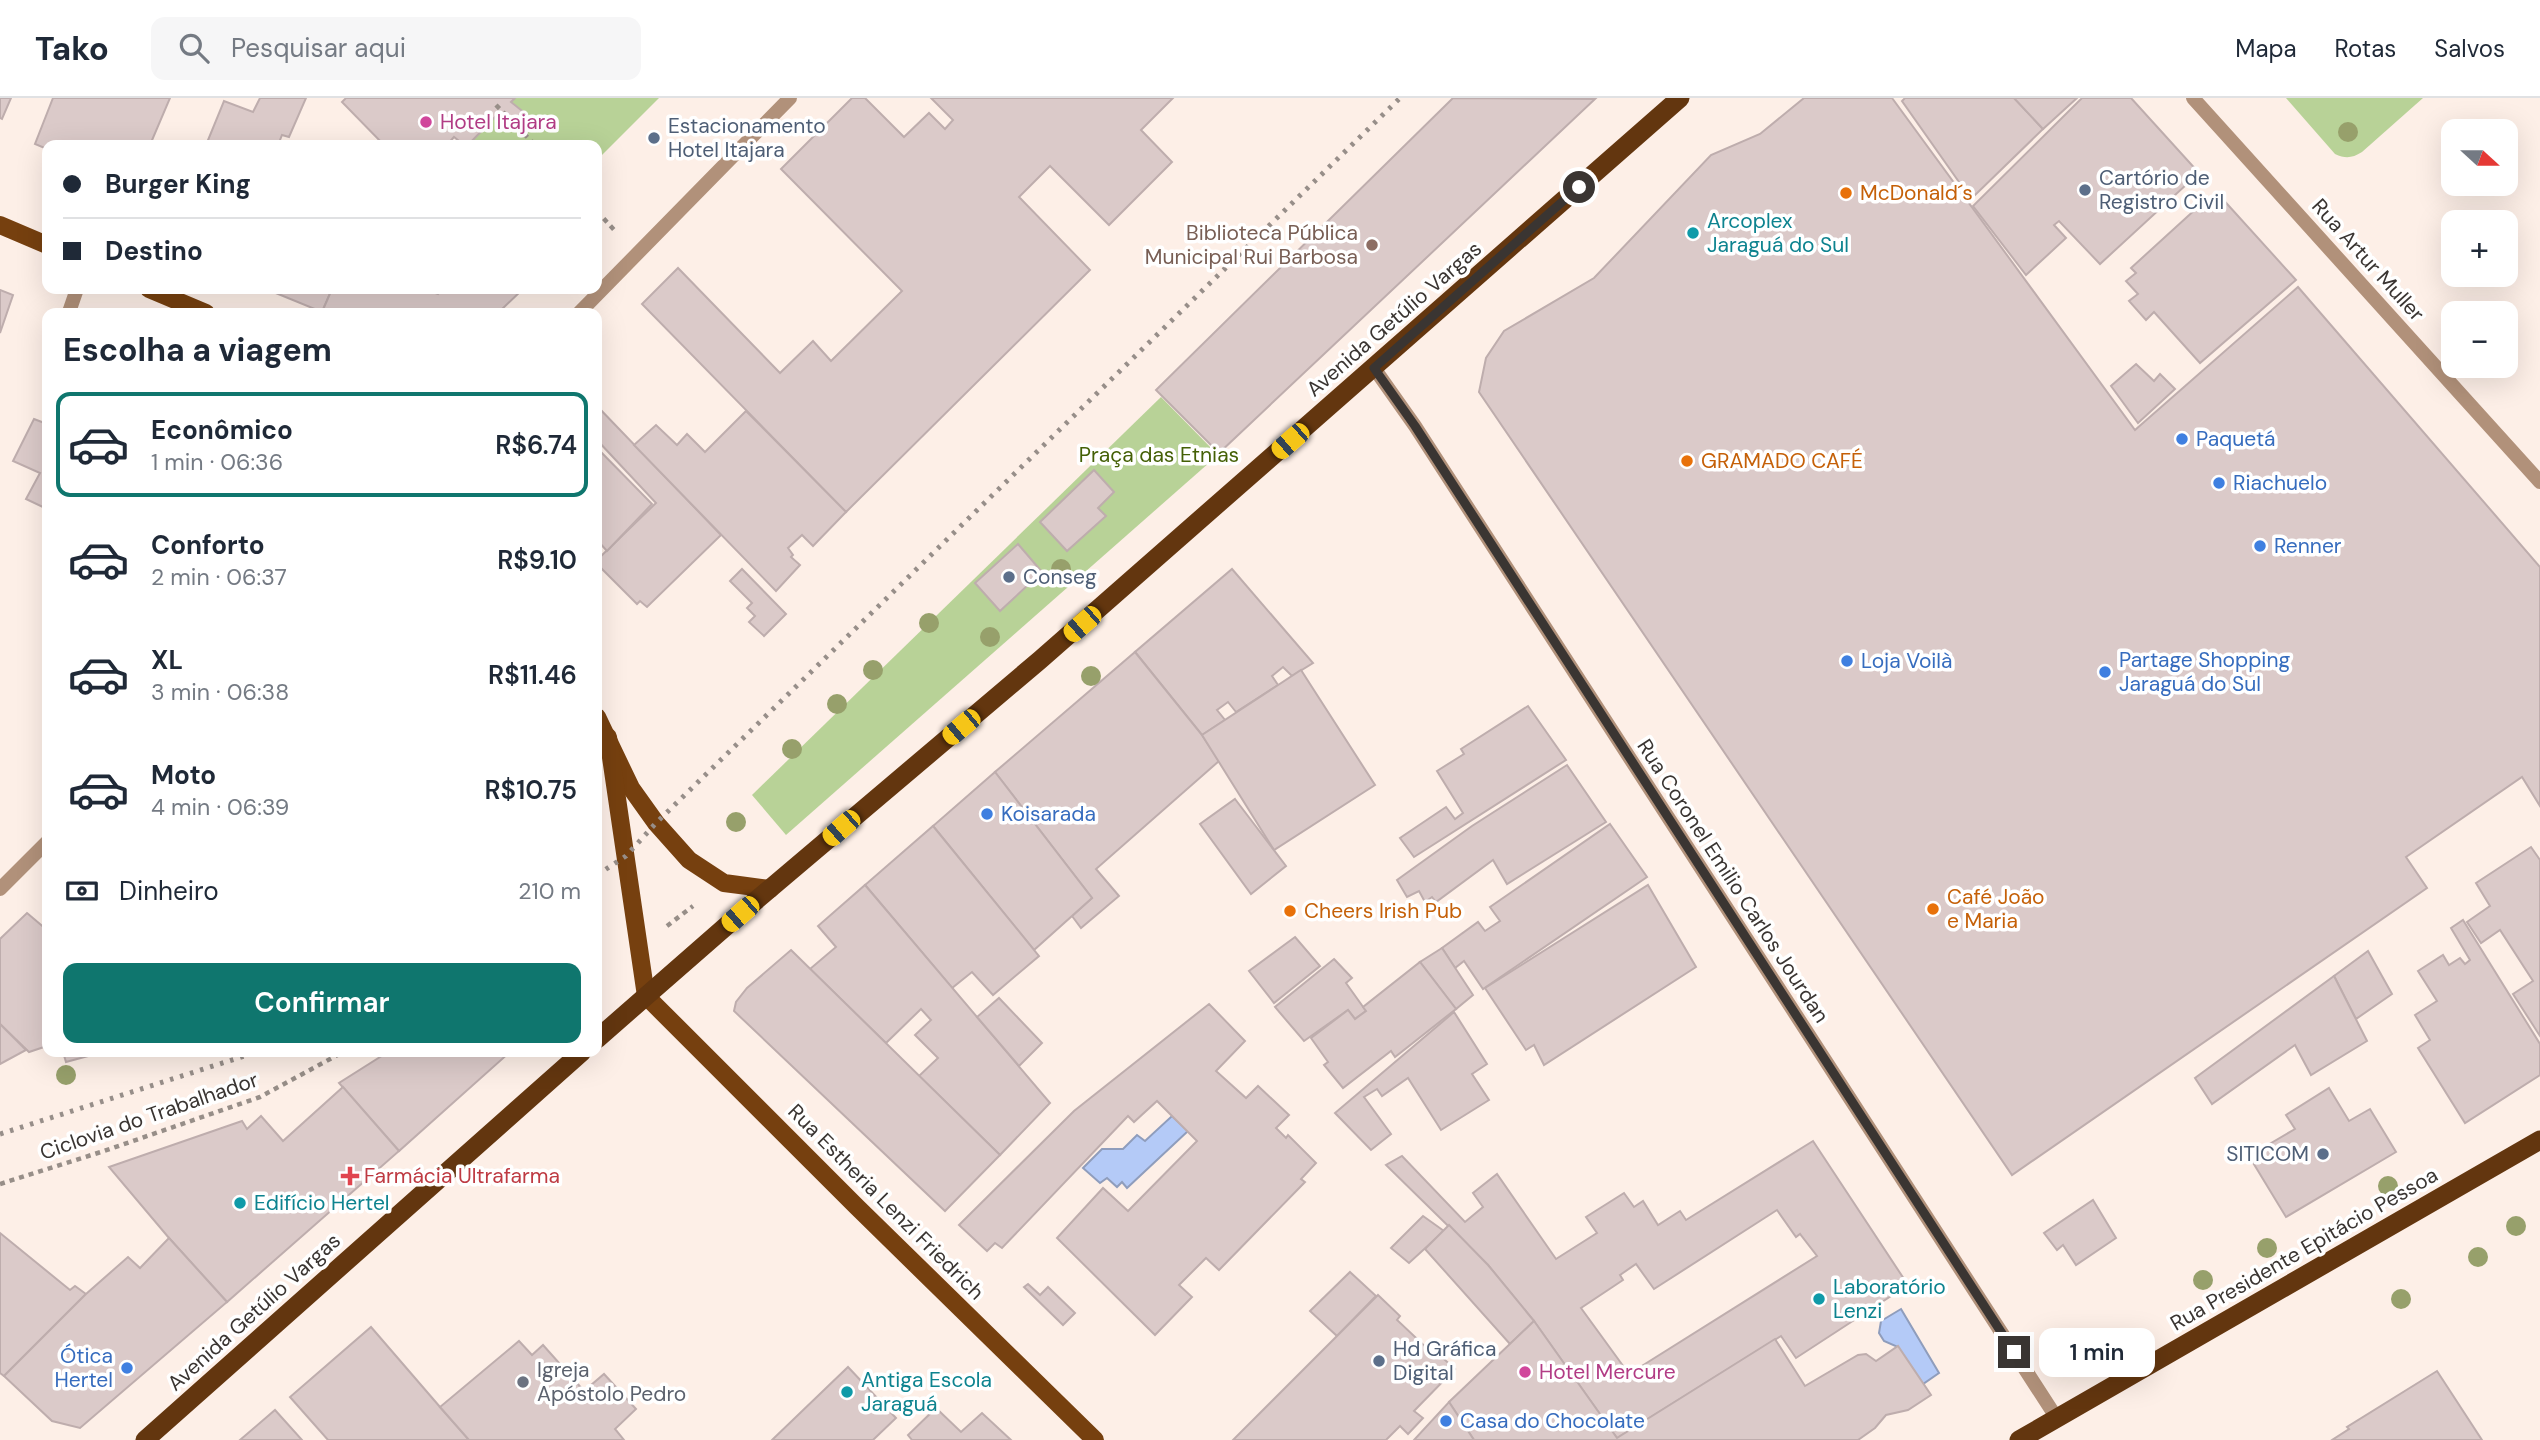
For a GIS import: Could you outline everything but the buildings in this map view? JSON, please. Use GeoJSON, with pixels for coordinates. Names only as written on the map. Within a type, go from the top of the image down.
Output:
{"type":"FeatureCollection","features":[{"type":"Feature","properties":{"kind":"highway","name":"Avenida Getúlio Vargas"},"geometry":{"type":"LineString","coordinates":[[602,1035],[769,889],[1040,660],[1680,98]]}},
{"type":"Feature","properties":{"kind":"highway","name":"Avenida Getúlio Vargas"},"geometry":{"type":"LineString","coordinates":[[145,1440],[576,1057]]}},
{"type":"Feature","properties":{"kind":"highway","name":"Rua Presidente Epitácio Pessoa"},"geometry":{"type":"LineString","coordinates":[[2019,1440],[2540,1140]]}},
{"type":"Feature","properties":{"kind":"main road"},"geometry":{"type":"LineString","coordinates":[[0,225],[42,243]]}},
{"type":"Feature","properties":{"kind":"main road"},"geometry":{"type":"LineString","coordinates":[[161,294],[194,308]]}},
{"type":"Feature","properties":{"kind":"main road"},"geometry":{"type":"LineString","coordinates":[[602,726],[631,788],[656,823],[689,860],[724,883],[769,889]]}},
{"type":"Feature","properties":{"kind":"main road"},"geometry":{"type":"LineString","coordinates":[[608,737],[646,996]]}},
{"type":"Feature","properties":{"kind":"main road","name":"Rua Estheria Lenzi Friedrich"},"geometry":{"type":"LineString","coordinates":[[646,996],[1095,1440]]}},
{"type":"Feature","properties":{"kind":"street"},"geometry":{"type":"LineString","coordinates":[[602,290],[790,98]]}},
{"type":"Feature","properties":{"kind":"street","name":"Rua Artur Muller"},"geometry":{"type":"LineString","coordinates":[[2193,98],[2540,482]]}},
{"type":"Feature","properties":{"kind":"street"},"geometry":{"type":"LineString","coordinates":[[584,308],[598,294]]}},
{"type":"Feature","properties":{"kind":"street","name":"Rua Coronel Emilio Carlos Jourdan"},"geometry":{"type":"LineString","coordinates":[[1374,368],[1415,426],[2056,1418]]}},
{"type":"Feature","properties":{"kind":"street"},"geometry":{"type":"LineString","coordinates":[[0,889],[42,847]]}},
{"type":"Feature","properties":{"kind":"path"},"geometry":{"type":"LineString","coordinates":[[496,105],[530,140]]}},
{"type":"Feature","properties":{"kind":"path"},"geometry":{"type":"LineString","coordinates":[[639,946],[724,883]]}},
{"type":"Feature","properties":{"kind":"path","name":"Ciclovia do Trabalhador"},"geometry":{"type":"LineString","coordinates":[[0,1184],[260,1097],[334,1057]]}},
{"type":"Feature","properties":{"kind":"green space"},"geometry":{"type":"Polygon","coordinates":[[[503,98],[659,98],[602,155],[602,140],[462,140],[503,98]]]}},
{"type":"Feature","properties":{"kind":"green space"},"geometry":{"type":"Polygon","coordinates":[[[2286,98],[2423,98],[2362,152],[2346,157],[2335,154],[2286,98]]]}},
{"type":"Feature","properties":{"kind":"green space","name":"Praça das Etnias"},"geometry":{"type":"Polygon","coordinates":[[[1161,397],[1218,455],[786,835],[752,795],[1161,397]]]}},
{"type":"Feature","properties":{"kind":"water"},"geometry":{"type":"Polygon","coordinates":[[[1172,1116],[1188,1131],[1127,1188],[1122,1182],[1117,1187],[1107,1178],[1100,1183],[1083,1168],[1102,1149],[1123,1149],[1137,1135],[1145,1141],[1172,1116]]]}},
{"type":"Feature","properties":{"kind":"water"},"geometry":{"type":"Polygon","coordinates":[[[1901,1309],[1939,1373],[1923,1384],[1898,1347],[1884,1341],[1879,1333],[1881,1321],[1901,1309]]]}},
{"type":"Feature","properties":{"kind":"railway"},"geometry":{"type":"LineString","coordinates":[[602,872],[626,856],[656,823],[1400,98]]}},
{"type":"Feature","properties":{"kind":"railway"},"geometry":{"type":"LineString","coordinates":[[0,1134],[241,1057]]}},
{"type":"Feature","properties":{"kind":"place","name":"Hotel Itajara"},"geometry":{"type":"Point","coordinates":[426,122]}},
{"type":"Feature","properties":{"kind":"place","name":"Estacionamento Hotel Itajara"},"geometry":{"type":"Point","coordinates":[654,138]}},
{"type":"Feature","properties":{"kind":"place","name":"Cartório de Registro Civil"},"geometry":{"type":"Point","coordinates":[2085,190]}},
{"type":"Feature","properties":{"kind":"place","name":"McDonald´s"},"geometry":{"type":"Point","coordinates":[1846,193]}},
{"type":"Feature","properties":{"kind":"place","name":"Arcoplex Jaraguá do Sul"},"geometry":{"type":"Point","coordinates":[1693,233]}},
{"type":"Feature","properties":{"kind":"place","name":"Biblioteca Pública Municipal Rui Barbosa"},"geometry":{"type":"Point","coordinates":[1372,245]}},
{"type":"Feature","properties":{"kind":"place","name":"Paquetá"},"geometry":{"type":"Point","coordinates":[2182,439]}},
{"type":"Feature","properties":{"kind":"place","name":"GRAMADO CAFÉ"},"geometry":{"type":"Point","coordinates":[1687,461]}},
{"type":"Feature","properties":{"kind":"place","name":"Riachuelo"},"geometry":{"type":"Point","coordinates":[2219,483]}},
{"type":"Feature","properties":{"kind":"place","name":"Renner"},"geometry":{"type":"Point","coordinates":[2260,546]}},
{"type":"Feature","properties":{"kind":"place","name":"Conseg"},"geometry":{"type":"Point","coordinates":[1009,577]}},
{"type":"Feature","properties":{"kind":"place","name":"Loja Voilà"},"geometry":{"type":"Point","coordinates":[1847,661]}},
{"type":"Feature","properties":{"kind":"place","name":"Partage Shopping Jaraguá do Sul"},"geometry":{"type":"Point","coordinates":[2105,672]}},
{"type":"Feature","properties":{"kind":"place","name":"Koisarada"},"geometry":{"type":"Point","coordinates":[987,814]}},
{"type":"Feature","properties":{"kind":"place","name":"Café João e Maria"},"geometry":{"type":"Point","coordinates":[1933,909]}},
{"type":"Feature","properties":{"kind":"place","name":"Cheers Irish Pub"},"geometry":{"type":"Point","coordinates":[1290,911]}},
{"type":"Feature","properties":{"kind":"place","name":"SITICOM"},"geometry":{"type":"Point","coordinates":[2323,1154]}},
{"type":"Feature","properties":{"kind":"place","name":"Farmácia Ultrafarma"},"geometry":{"type":"Point","coordinates":[350,1176]}},
{"type":"Feature","properties":{"kind":"place","name":"Edifício Hertel"},"geometry":{"type":"Point","coordinates":[240,1203]}},
{"type":"Feature","properties":{"kind":"place","name":"Laboratório Lenzi"},"geometry":{"type":"Point","coordinates":[1819,1299]}},
{"type":"Feature","properties":{"kind":"place","name":"Hd Gráfica Digital"},"geometry":{"type":"Point","coordinates":[1379,1361]}},
{"type":"Feature","properties":{"kind":"place","name":"Ótica Hertel"},"geometry":{"type":"Point","coordinates":[127,1368]}},
{"type":"Feature","properties":{"kind":"place","name":"Hotel Mercure"},"geometry":{"type":"Point","coordinates":[1525,1372]}},
{"type":"Feature","properties":{"kind":"place","name":"Igreja Apóstolo Pedro"},"geometry":{"type":"Point","coordinates":[523,1382]}},
{"type":"Feature","properties":{"kind":"place","name":"Antiga Escola Jaraguá"},"geometry":{"type":"Point","coordinates":[847,1392]}},
{"type":"Feature","properties":{"kind":"place","name":"Casa do Chocolate"},"geometry":{"type":"Point","coordinates":[1446,1421]}},
{"type":"Feature","properties":{"kind":"route"},"geometry":{"type":"LineString","coordinates":[[1579,187],[1374,368],[1415,426],[2014,1352]]}}]}
